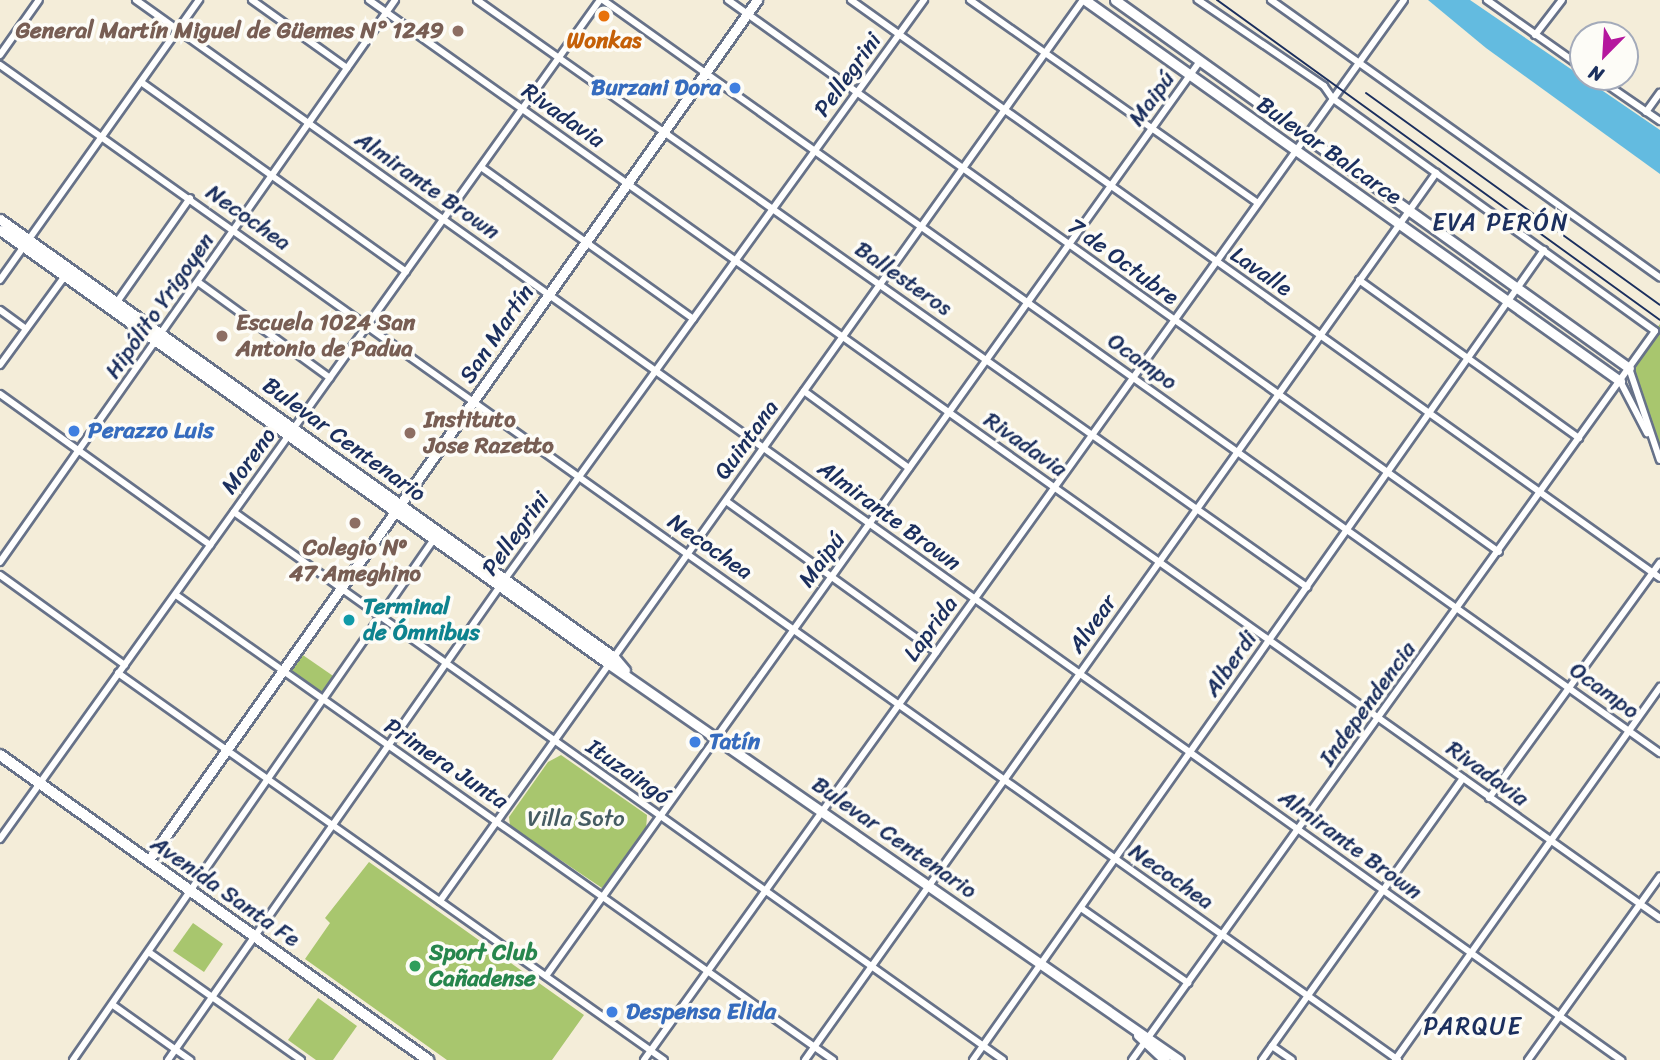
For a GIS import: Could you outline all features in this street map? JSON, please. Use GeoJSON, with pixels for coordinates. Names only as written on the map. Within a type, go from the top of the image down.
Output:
{"type":"FeatureCollection","features":[{"type":"Feature","properties":{"kind":"main road","name":"San Martín"},"geometry":{"type":"LineString","coordinates":[[148,861],[757,0]]}},
{"type":"Feature","properties":{"kind":"main road","name":"Bulevar Balcarce"},"geometry":{"type":"LineString","coordinates":[[1084,0],[1620,381]]}},
{"type":"Feature","properties":{"kind":"main road","name":"Bulevar Balcarce"},"geometry":{"type":"LineString","coordinates":[[1115,0],[1629,368]]}},
{"type":"Feature","properties":{"kind":"main road","name":"Bulevar Centenario"},"geometry":{"type":"LineString","coordinates":[[0,219],[65,276],[159,338],[1146,1041],[1179,1060]]}},
{"type":"Feature","properties":{"kind":"main road","name":"Bulevar Centenario"},"geometry":{"type":"LineString","coordinates":[[0,230],[26,243],[117,302],[159,338]]}},
{"type":"Feature","properties":{"kind":"main road","name":"Bulevar Centenario"},"geometry":{"type":"LineString","coordinates":[[398,509],[434,540],[502,583]]}},
{"type":"Feature","properties":{"kind":"main road","name":"Avenida Santa Fe"},"geometry":{"type":"LineString","coordinates":[[0,755],[428,1060]]}},
{"type":"Feature","properties":{"kind":"main road","name":"Bulevar Centenario"},"geometry":{"type":"LineString","coordinates":[[1146,1041],[1165,1060]]}},
{"type":"Feature","properties":{"kind":"street"},"geometry":{"type":"LineString","coordinates":[[0,55],[39,0]]}},
{"type":"Feature","properties":{"kind":"street","name":"Almirante Brown"},"geometry":{"type":"LineString","coordinates":[[136,0],[1621,1060]]}},
{"type":"Feature","properties":{"kind":"street"},"geometry":{"type":"LineString","coordinates":[[0,280],[199,0]]}},
{"type":"Feature","properties":{"kind":"street"},"geometry":{"type":"LineString","coordinates":[[252,0],[347,68]]}},
{"type":"Feature","properties":{"kind":"street","name":"Rivadavia"},"geometry":{"type":"LineString","coordinates":[[369,0],[1660,918]]}},
{"type":"Feature","properties":{"kind":"street","name":"Hipólito Yrigoyen"},"geometry":{"type":"LineString","coordinates":[[0,562],[395,0]]}},
{"type":"Feature","properties":{"kind":"street","name":"Ballesteros"},"geometry":{"type":"LineString","coordinates":[[477,0],[1307,587]]}},
{"type":"Feature","properties":{"kind":"street","name":"Moreno"},"geometry":{"type":"LineString","coordinates":[[0,839],[602,0]]}},
{"type":"Feature","properties":{"kind":"street","name":"Ocampo"},"geometry":{"type":"LineString","coordinates":[[602,0],[1660,753]]}},
{"type":"Feature","properties":{"kind":"street","name":"7 de Octubre"},"geometry":{"type":"LineString","coordinates":[[727,0],[1499,552]]}},
{"type":"Feature","properties":{"kind":"street","name":"Lavalle"},"geometry":{"type":"LineString","coordinates":[[850,0],[1660,578]]}},
{"type":"Feature","properties":{"kind":"street","name":"Pellegrini"},"geometry":{"type":"LineString","coordinates":[[168,1060],[502,583],[924,0]]}},
{"type":"Feature","properties":{"kind":"street"},"geometry":{"type":"LineString","coordinates":[[970,0],[1258,203]]}},
{"type":"Feature","properties":{"kind":"street","name":"Quintana"},"geometry":{"type":"LineString","coordinates":[[440,901],[1084,0]]}},
{"type":"Feature","properties":{"kind":"street"},"geometry":{"type":"LineString","coordinates":[[1198,0],[1324,86],[1332,100],[1544,250]]}},
{"type":"Feature","properties":{"kind":"street"},"geometry":{"type":"LineString","coordinates":[[1271,0],[1660,277]]}},
{"type":"Feature","properties":{"kind":"street"},"geometry":{"type":"LineString","coordinates":[[1332,100],[1404,0]]}},
{"type":"Feature","properties":{"kind":"street"},"geometry":{"type":"LineString","coordinates":[[1487,0],[1569,58]]}},
{"type":"Feature","properties":{"kind":"street"},"geometry":{"type":"LineString","coordinates":[[1535,35],[1562,0]]}},
{"type":"Feature","properties":{"kind":"street","name":"Maipú"},"geometry":{"type":"LineString","coordinates":[[546,976],[1200,61]]}},
{"type":"Feature","properties":{"kind":"street","name":"Necochea"},"geometry":{"type":"LineString","coordinates":[[0,65],[234,229],[898,705],[1006,778],[1396,1060]]}},
{"type":"Feature","properties":{"kind":"street"},"geometry":{"type":"LineString","coordinates":[[141,82],[406,272]]}},
{"type":"Feature","properties":{"kind":"street"},"geometry":{"type":"LineString","coordinates":[[1616,91],[1660,121]]}},
{"type":"Feature","properties":{"kind":"street"},"geometry":{"type":"LineString","coordinates":[[1646,112],[1660,93]]}},
{"type":"Feature","properties":{"kind":"street","name":"Laprida"},"geometry":{"type":"LineString","coordinates":[[644,1060],[1332,100]]}},
{"type":"Feature","properties":{"kind":"street"},"geometry":{"type":"LineString","coordinates":[[481,167],[693,319]]}},
{"type":"Feature","properties":{"kind":"street","name":"Alvear"},"geometry":{"type":"LineString","coordinates":[[805,1060],[1436,173]]}},
{"type":"Feature","properties":{"kind":"street"},"geometry":{"type":"LineString","coordinates":[[117,302],[190,198]]}},
{"type":"Feature","properties":{"kind":"street","name":"Alberdi"},"geometry":{"type":"LineString","coordinates":[[973,1060],[1544,250]]}},
{"type":"Feature","properties":{"kind":"street","name":"Independencia"},"geometry":{"type":"LineString","coordinates":[[1132,1060],[1298,828],[1380,719],[1655,331],[1544,250]]}},
{"type":"Feature","properties":{"kind":"street"},"geometry":{"type":"LineString","coordinates":[[0,365],[65,276]]}},
{"type":"Feature","properties":{"kind":"street"},"geometry":{"type":"LineString","coordinates":[[1359,280],[1579,438]]}},
{"type":"Feature","properties":{"kind":"street"},"geometry":{"type":"LineString","coordinates":[[198,282],[330,378]]}},
{"type":"Feature","properties":{"kind":"street"},"geometry":{"type":"LineString","coordinates":[[0,310],[26,328]]}},
{"type":"Feature","properties":{"kind":"street"},"geometry":{"type":"LineString","coordinates":[[1629,368],[1660,460]]}},
{"type":"Feature","properties":{"kind":"street"},"geometry":{"type":"LineString","coordinates":[[1620,381],[1657,450]]}},
{"type":"Feature","properties":{"kind":"street"},"geometry":{"type":"LineString","coordinates":[[804,391],[909,468]]}},
{"type":"Feature","properties":{"kind":"street"},"geometry":{"type":"LineString","coordinates":[[0,394],[210,545]]}},
{"type":"Feature","properties":{"kind":"street"},"geometry":{"type":"LineString","coordinates":[[726,501],[830,579],[936,652]]}},
{"type":"Feature","properties":{"kind":"street","name":"Ituzaingó"},"geometry":{"type":"LineString","coordinates":[[234,512],[1003,1060]]}},
{"type":"Feature","properties":{"kind":"street"},"geometry":{"type":"LineString","coordinates":[[75,1059],[193,893],[434,540]]}},
{"type":"Feature","properties":{"kind":"street"},"geometry":{"type":"LineString","coordinates":[[1489,798],[1660,563]]}},
{"type":"Feature","properties":{"kind":"street"},"geometry":{"type":"LineString","coordinates":[[0,575],[125,665]]}},
{"type":"Feature","properties":{"kind":"street","name":"Primera Junta"},"geometry":{"type":"LineString","coordinates":[[176,595],[833,1060]]}},
{"type":"Feature","properties":{"kind":"street"},"geometry":{"type":"LineString","coordinates":[[118,673],[664,1060]]}},
{"type":"Feature","properties":{"kind":"street"},"geometry":{"type":"LineString","coordinates":[[1396,1060],[1660,687]]}},
{"type":"Feature","properties":{"kind":"street"},"geometry":{"type":"LineString","coordinates":[[1262,1060],[1463,778]]}},
{"type":"Feature","properties":{"kind":"street"},"geometry":{"type":"LineString","coordinates":[[1528,1060],[1660,876]]}},
{"type":"Feature","properties":{"kind":"street"},"geometry":{"type":"LineString","coordinates":[[1081,908],[1188,983]]}},
{"type":"Feature","properties":{"kind":"street"},"geometry":{"type":"LineString","coordinates":[[150,953],[301,1060]]}},
{"type":"Feature","properties":{"kind":"street"},"geometry":{"type":"LineString","coordinates":[[113,1005],[190,1060]]}},
{"type":"Feature","properties":{"kind":"street"},"geometry":{"type":"LineString","coordinates":[[1272,1046],[1292,1060]]}},
{"type":"Feature","properties":{"kind":"green space"},"geometry":{"type":"Polygon","coordinates":[[[1660,324],[1660,460],[1629,368],[1660,324]]]}},
{"type":"Feature","properties":{"kind":"green space"},"geometry":{"type":"Polygon","coordinates":[[[297,651],[339,680],[324,701],[283,671],[297,651]]]}},
{"type":"Feature","properties":{"kind":"green space","name":"Villa Soto"},"geometry":{"type":"Polygon","coordinates":[[[561,755],[647,815],[646,830],[602,888],[510,826],[509,817],[548,762],[561,755]]]}},
{"type":"Feature","properties":{"kind":"green space","name":"Sport Club Cañadense"},"geometry":{"type":"Polygon","coordinates":[[[369,862],[584,1015],[552,1060],[447,1060],[305,959],[330,923],[325,918],[369,862]]]}},
{"type":"Feature","properties":{"kind":"green space"},"geometry":{"type":"Polygon","coordinates":[[[193,923],[223,944],[204,972],[173,951],[193,923]]]}},
{"type":"Feature","properties":{"kind":"green space"},"geometry":{"type":"Polygon","coordinates":[[[318,998],[357,1026],[333,1060],[316,1060],[288,1040],[318,998]]]}},
{"type":"Feature","properties":{"kind":"water"},"geometry":{"type":"Polygon","coordinates":[[[1428,0],[1470,0],[1569,68],[1569,91],[1603,91],[1660,130],[1660,174],[1486,48],[1428,0]]]}},
{"type":"Feature","properties":{"kind":"railway"},"geometry":{"type":"LineString","coordinates":[[1217,0],[1660,320]]}},
{"type":"Feature","properties":{"kind":"railway"},"geometry":{"type":"LineString","coordinates":[[1366,93],[1660,305]]}},
{"type":"Feature","properties":{"kind":"place","name":"Wonkas"},"geometry":{"type":"Point","coordinates":[604,16]}},
{"type":"Feature","properties":{"kind":"place","name":"General Martín Miguel de Güemes N° 1249"},"geometry":{"type":"Point","coordinates":[458,31]}},
{"type":"Feature","properties":{"kind":"place","name":"Burzani Dora"},"geometry":{"type":"Point","coordinates":[735,88]}},
{"type":"Feature","properties":{"kind":"place","name":"Escuela 1024 San Antonio de Padua"},"geometry":{"type":"Point","coordinates":[222,336]}},
{"type":"Feature","properties":{"kind":"place","name":"Perazzo Luis"},"geometry":{"type":"Point","coordinates":[74,431]}},
{"type":"Feature","properties":{"kind":"place","name":"Instituto Jose Razetto"},"geometry":{"type":"Point","coordinates":[410,433]}},
{"type":"Feature","properties":{"kind":"place","name":"Colegio Nº 47 Ameghino"},"geometry":{"type":"Point","coordinates":[355,523]}},
{"type":"Feature","properties":{"kind":"place","name":"Terminal de Ómnibus"},"geometry":{"type":"Point","coordinates":[349,620]}},
{"type":"Feature","properties":{"kind":"place","name":"Tatín"},"geometry":{"type":"Point","coordinates":[695,742]}},
{"type":"Feature","properties":{"kind":"place","name":"Sport Club Cañadense"},"geometry":{"type":"Point","coordinates":[415,966]}},
{"type":"Feature","properties":{"kind":"place","name":"Despensa Elida"},"geometry":{"type":"Point","coordinates":[612,1012]}},
{"type":"Feature","properties":{"kind":"district","name":"EVA PERÓN"},"geometry":{"type":"Point","coordinates":[1501,223]}},
{"type":"Feature","properties":{"kind":"district","name":"PARQUE"},"geometry":{"type":"Point","coordinates":[1473,1027]}}]}
